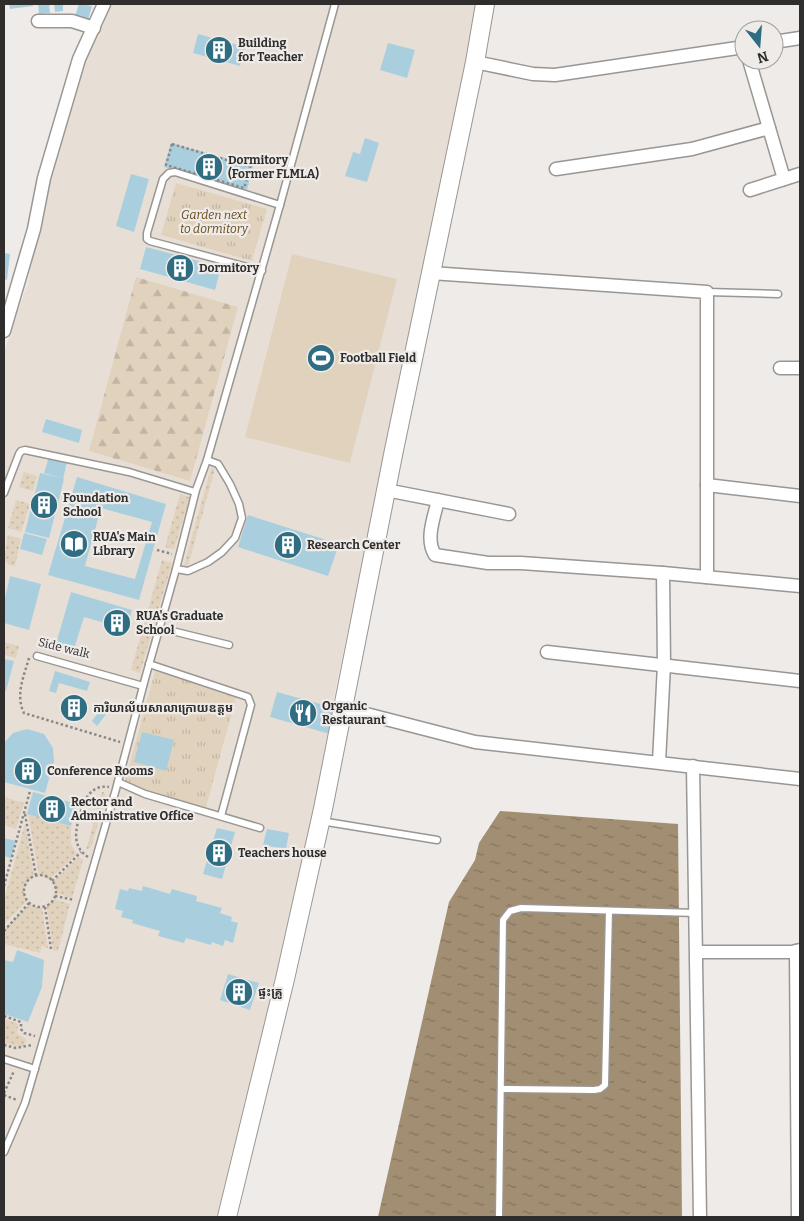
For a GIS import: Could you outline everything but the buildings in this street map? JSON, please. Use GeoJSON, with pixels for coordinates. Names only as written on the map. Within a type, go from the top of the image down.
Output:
{"type":"FeatureCollection","features":[{"type":"Feature","properties":{"kind":"street"},"geometry":{"type":"LineString","coordinates":[[4,331],[7,313],[34,229],[44,178],[79,59],[104,4]]}},
{"type":"Feature","properties":{"kind":"street"},"geometry":{"type":"LineString","coordinates":[[227,1217],[286,979],[320,821],[386,490],[475,62],[485,4]]}},
{"type":"Feature","properties":{"kind":"street"},"geometry":{"type":"LineString","coordinates":[[38,21],[72,21],[94,28]]}},
{"type":"Feature","properties":{"kind":"street"},"geometry":{"type":"LineString","coordinates":[[784,40],[800,38]]}},
{"type":"Feature","properties":{"kind":"street"},"geometry":{"type":"LineString","coordinates":[[475,62],[533,74],[555,75],[734,48]]}},
{"type":"Feature","properties":{"kind":"street"},"geometry":{"type":"LineString","coordinates":[[752,70],[784,179]]}},
{"type":"Feature","properties":{"kind":"street"},"geometry":{"type":"LineString","coordinates":[[556,169],[692,149],[769,128]]}},
{"type":"Feature","properties":{"kind":"street"},"geometry":{"type":"LineString","coordinates":[[750,190],[800,174]]}},
{"type":"Feature","properties":{"kind":"street"},"geometry":{"type":"LineString","coordinates":[[431,273],[707,292],[707,578]]}},
{"type":"Feature","properties":{"kind":"street"},"geometry":{"type":"LineString","coordinates":[[780,368],[800,368]]}},
{"type":"Feature","properties":{"kind":"street"},"geometry":{"type":"LineString","coordinates":[[707,485],[800,496]]}},
{"type":"Feature","properties":{"kind":"street"},"geometry":{"type":"LineString","coordinates":[[386,490],[509,514]]}},
{"type":"Feature","properties":{"kind":"street"},"geometry":{"type":"LineString","coordinates":[[438,500],[431,532],[430,548],[435,555],[488,563],[522,563],[663,573],[800,586]]}},
{"type":"Feature","properties":{"kind":"street"},"geometry":{"type":"LineString","coordinates":[[659,762],[664,665],[663,573]]}},
{"type":"Feature","properties":{"kind":"street"},"geometry":{"type":"LineString","coordinates":[[547,652],[800,681]]}},
{"type":"Feature","properties":{"kind":"street"},"geometry":{"type":"LineString","coordinates":[[343,708],[475,742],[800,779]]}},
{"type":"Feature","properties":{"kind":"street"},"geometry":{"type":"LineString","coordinates":[[693,766],[700,1217]]}},
{"type":"Feature","properties":{"kind":"street"},"geometry":{"type":"LineString","coordinates":[[697,952],[798,951],[798,1217]]}},
{"type":"Feature","properties":{"kind":"lane"},"geometry":{"type":"LineString","coordinates":[[4,1152],[25,1102],[96,860],[176,569],[195,492],[207,460],[262,271],[335,4]]}},
{"type":"Feature","properties":{"kind":"lane"},"geometry":{"type":"LineString","coordinates":[[262,271],[150,241],[147,239],[147,233],[163,179],[169,173],[175,172],[280,205]]}},
{"type":"Feature","properties":{"kind":"lane"},"geometry":{"type":"LineString","coordinates":[[707,292],[778,294]]}},
{"type":"Feature","properties":{"kind":"lane"},"geometry":{"type":"LineString","coordinates":[[4,493],[19,454],[25,450],[129,472],[195,492]]}},
{"type":"Feature","properties":{"kind":"lane"},"geometry":{"type":"LineString","coordinates":[[176,569],[188,571],[208,562],[222,552],[235,538],[242,518],[239,504],[218,464],[207,460]]}},
{"type":"Feature","properties":{"kind":"lane"},"geometry":{"type":"LineString","coordinates":[[160,628],[229,645]]}},
{"type":"Feature","properties":{"kind":"lane"},"geometry":{"type":"LineString","coordinates":[[38,656],[143,686]]}},
{"type":"Feature","properties":{"kind":"lane"},"geometry":{"type":"LineString","coordinates":[[149,664],[248,697],[250,700],[251,704],[221,816]]}},
{"type":"Feature","properties":{"kind":"lane"},"geometry":{"type":"LineString","coordinates":[[117,786],[260,828]]}},
{"type":"Feature","properties":{"kind":"lane"},"geometry":{"type":"LineString","coordinates":[[320,821],[437,840]]}},
{"type":"Feature","properties":{"kind":"lane"},"geometry":{"type":"LineString","coordinates":[[499,1217],[503,920],[510,911],[521,908],[696,914]]}},
{"type":"Feature","properties":{"kind":"lane"},"geometry":{"type":"LineString","coordinates":[[501,1088],[594,1090],[600,1089],[605,1085],[608,911]]}},
{"type":"Feature","properties":{"kind":"lane"},"geometry":{"type":"LineString","coordinates":[[4,1059],[35,1069]]}},
{"type":"Feature","properties":{"kind":"path"},"geometry":{"type":"LineString","coordinates":[[172,144],[250,167],[244,188],[166,165],[172,144]]}},
{"type":"Feature","properties":{"kind":"path"},"geometry":{"type":"LineString","coordinates":[[157,550],[176,555]]}},
{"type":"Feature","properties":{"kind":"path","name":"Side walk"},"geometry":{"type":"LineString","coordinates":[[30,655],[19,695],[24,713],[128,744]]}},
{"type":"Feature","properties":{"kind":"path"},"geometry":{"type":"LineString","coordinates":[[96,860],[82,852],[75,833],[83,802],[86,797],[97,789],[117,786]]}},
{"type":"Feature","properties":{"kind":"path"},"geometry":{"type":"LineString","coordinates":[[4,886],[30,791]]}},
{"type":"Feature","properties":{"kind":"path"},"geometry":{"type":"LineString","coordinates":[[24,812],[36,876]]}},
{"type":"Feature","properties":{"kind":"path"},"geometry":{"type":"LineString","coordinates":[[52,881],[82,852]]}},
{"type":"Feature","properties":{"kind":"path"},"geometry":{"type":"LineString","coordinates":[[36,876],[43,876],[52,881],[56,890],[52,903],[36,907],[25,896],[25,887],[29,880],[36,876]]}},
{"type":"Feature","properties":{"kind":"path"},"geometry":{"type":"LineString","coordinates":[[55,896],[83,902]]}},
{"type":"Feature","properties":{"kind":"path"},"geometry":{"type":"LineString","coordinates":[[4,931],[29,902]]}},
{"type":"Feature","properties":{"kind":"path"},"geometry":{"type":"LineString","coordinates":[[45,906],[50,949]]}},
{"type":"Feature","properties":{"kind":"path"},"geometry":{"type":"LineString","coordinates":[[4,1016],[21,1022],[20,1027],[24,1032],[35,1035],[34,1044]]}},
{"type":"Feature","properties":{"kind":"path"},"geometry":{"type":"LineString","coordinates":[[4,1045],[22,1048],[43,1043]]}},
{"type":"Feature","properties":{"kind":"path"},"geometry":{"type":"LineString","coordinates":[[18,1063],[4,1094],[25,1102]]}},
{"type":"Feature","properties":{"kind":"shaded area"},"geometry":{"type":"Polygon","coordinates":[[[111,4],[478,4],[329,721],[323,766],[267,1017],[218,1217],[4,1217],[4,352],[28,282],[40,217],[83,63],[103,26],[111,4]]]}},
{"type":"Feature","properties":{"kind":"green space","name":"Garden next to dormitory"},"geometry":{"type":"Polygon","coordinates":[[[176,183],[267,209],[252,261],[161,235],[176,183]]]}},
{"type":"Feature","properties":{"kind":"green space","name":"Football Field"},"geometry":{"type":"Polygon","coordinates":[[[292,254],[397,279],[350,463],[245,437],[292,254]]]}},
{"type":"Feature","properties":{"kind":"green space"},"geometry":{"type":"Polygon","coordinates":[[[136,277],[238,307],[190,481],[89,451],[136,277]]]}},
{"type":"Feature","properties":{"kind":"green space"},"geometry":{"type":"Polygon","coordinates":[[[211,468],[215,469],[188,566],[184,565],[211,468]]]}},
{"type":"Feature","properties":{"kind":"green space"},"geometry":{"type":"Polygon","coordinates":[[[24,472],[37,476],[33,491],[19,487],[24,472]]]}},
{"type":"Feature","properties":{"kind":"green space"},"geometry":{"type":"Polygon","coordinates":[[[180,494],[190,497],[174,549],[165,547],[180,494]]]}},
{"type":"Feature","properties":{"kind":"green space"},"geometry":{"type":"Polygon","coordinates":[[[16,500],[30,504],[21,532],[8,528],[16,500]]]}},
{"type":"Feature","properties":{"kind":"green space"},"geometry":{"type":"Polygon","coordinates":[[[8,535],[21,539],[15,566],[8,565],[4,559],[8,535]]]}},
{"type":"Feature","properties":{"kind":"green space"},"geometry":{"type":"Polygon","coordinates":[[[162,560],[172,563],[140,673],[131,670],[162,560]]]}},
{"type":"Feature","properties":{"kind":"green space"},"geometry":{"type":"Polygon","coordinates":[[[4,642],[19,646],[16,658],[4,655],[4,642]]]}},
{"type":"Feature","properties":{"kind":"green space"},"geometry":{"type":"Polygon","coordinates":[[[155,671],[237,694],[206,807],[124,785],[155,671]]]}},
{"type":"Feature","properties":{"kind":"green space"},"geometry":{"type":"Polygon","coordinates":[[[102,792],[104,792],[106,797],[91,847],[86,850],[102,792]]]}},
{"type":"Feature","properties":{"kind":"green space"},"geometry":{"type":"Polygon","coordinates":[[[4,797],[24,803],[16,829],[4,825],[4,797]]]}},
{"type":"Feature","properties":{"kind":"green space"},"geometry":{"type":"Polygon","coordinates":[[[28,814],[71,826],[71,844],[77,854],[50,879],[39,876],[28,814]]]}},
{"type":"Feature","properties":{"kind":"green space"},"geometry":{"type":"Polygon","coordinates":[[[25,824],[34,877],[28,881],[25,887],[27,901],[4,924],[4,900],[25,824]]]}},
{"type":"Feature","properties":{"kind":"green space"},"geometry":{"type":"Polygon","coordinates":[[[79,857],[83,860],[72,898],[56,893],[53,882],[79,857]]]}},
{"type":"Feature","properties":{"kind":"green space"},"geometry":{"type":"Polygon","coordinates":[[[54,899],[70,904],[58,951],[53,950],[47,906],[54,899]]]}},
{"type":"Feature","properties":{"kind":"green space"},"geometry":{"type":"Polygon","coordinates":[[[30,904],[42,907],[48,948],[42,946],[40,953],[4,944],[4,930],[30,904]]]}},
{"type":"Feature","properties":{"kind":"green space"},"geometry":{"type":"Polygon","coordinates":[[[4,1019],[18,1024],[17,1033],[27,1040],[23,1047],[4,1043],[4,1019]]]}},
{"type":"Feature","properties":{"kind":"water"},"geometry":{"type":"Polygon","coordinates":[[[500,811],[678,824],[682,1217],[378,1217],[449,902],[475,860],[479,843],[500,811]]]}},
{"type":"Feature","properties":{"kind":"place","name":"Building for Teacher"},"geometry":{"type":"Point","coordinates":[219,50]}},
{"type":"Feature","properties":{"kind":"place","name":"Dormitory (Former FLMLA)"},"geometry":{"type":"Point","coordinates":[209,167]}},
{"type":"Feature","properties":{"kind":"place","name":"Dormitory"},"geometry":{"type":"Point","coordinates":[180,268]}},
{"type":"Feature","properties":{"kind":"place","name":"Football Field"},"geometry":{"type":"Point","coordinates":[321,358]}},
{"type":"Feature","properties":{"kind":"place","name":"Foundation School"},"geometry":{"type":"Point","coordinates":[44,505]}},
{"type":"Feature","properties":{"kind":"place","name":"RUA's Main Library"},"geometry":{"type":"Point","coordinates":[74,544]}},
{"type":"Feature","properties":{"kind":"place","name":"Research Center"},"geometry":{"type":"Point","coordinates":[288,545]}},
{"type":"Feature","properties":{"kind":"place","name":"RUA's Graduate School"},"geometry":{"type":"Point","coordinates":[117,623]}},
{"type":"Feature","properties":{"kind":"place","name":"ការិយាល័យសាលាក្រោយឧត្តម"},"geometry":{"type":"Point","coordinates":[74,708]}},
{"type":"Feature","properties":{"kind":"place","name":"Organic Restaurant"},"geometry":{"type":"Point","coordinates":[303,713]}},
{"type":"Feature","properties":{"kind":"place","name":"Conference Rooms"},"geometry":{"type":"Point","coordinates":[28,771]}},
{"type":"Feature","properties":{"kind":"place","name":"Rector and Administrative Office"},"geometry":{"type":"Point","coordinates":[52,809]}},
{"type":"Feature","properties":{"kind":"place","name":"Teachers house"},"geometry":{"type":"Point","coordinates":[219,853]}},
{"type":"Feature","properties":{"kind":"place","name":"ផ្ទះគ្រូ"},"geometry":{"type":"Point","coordinates":[239,992]}}]}
